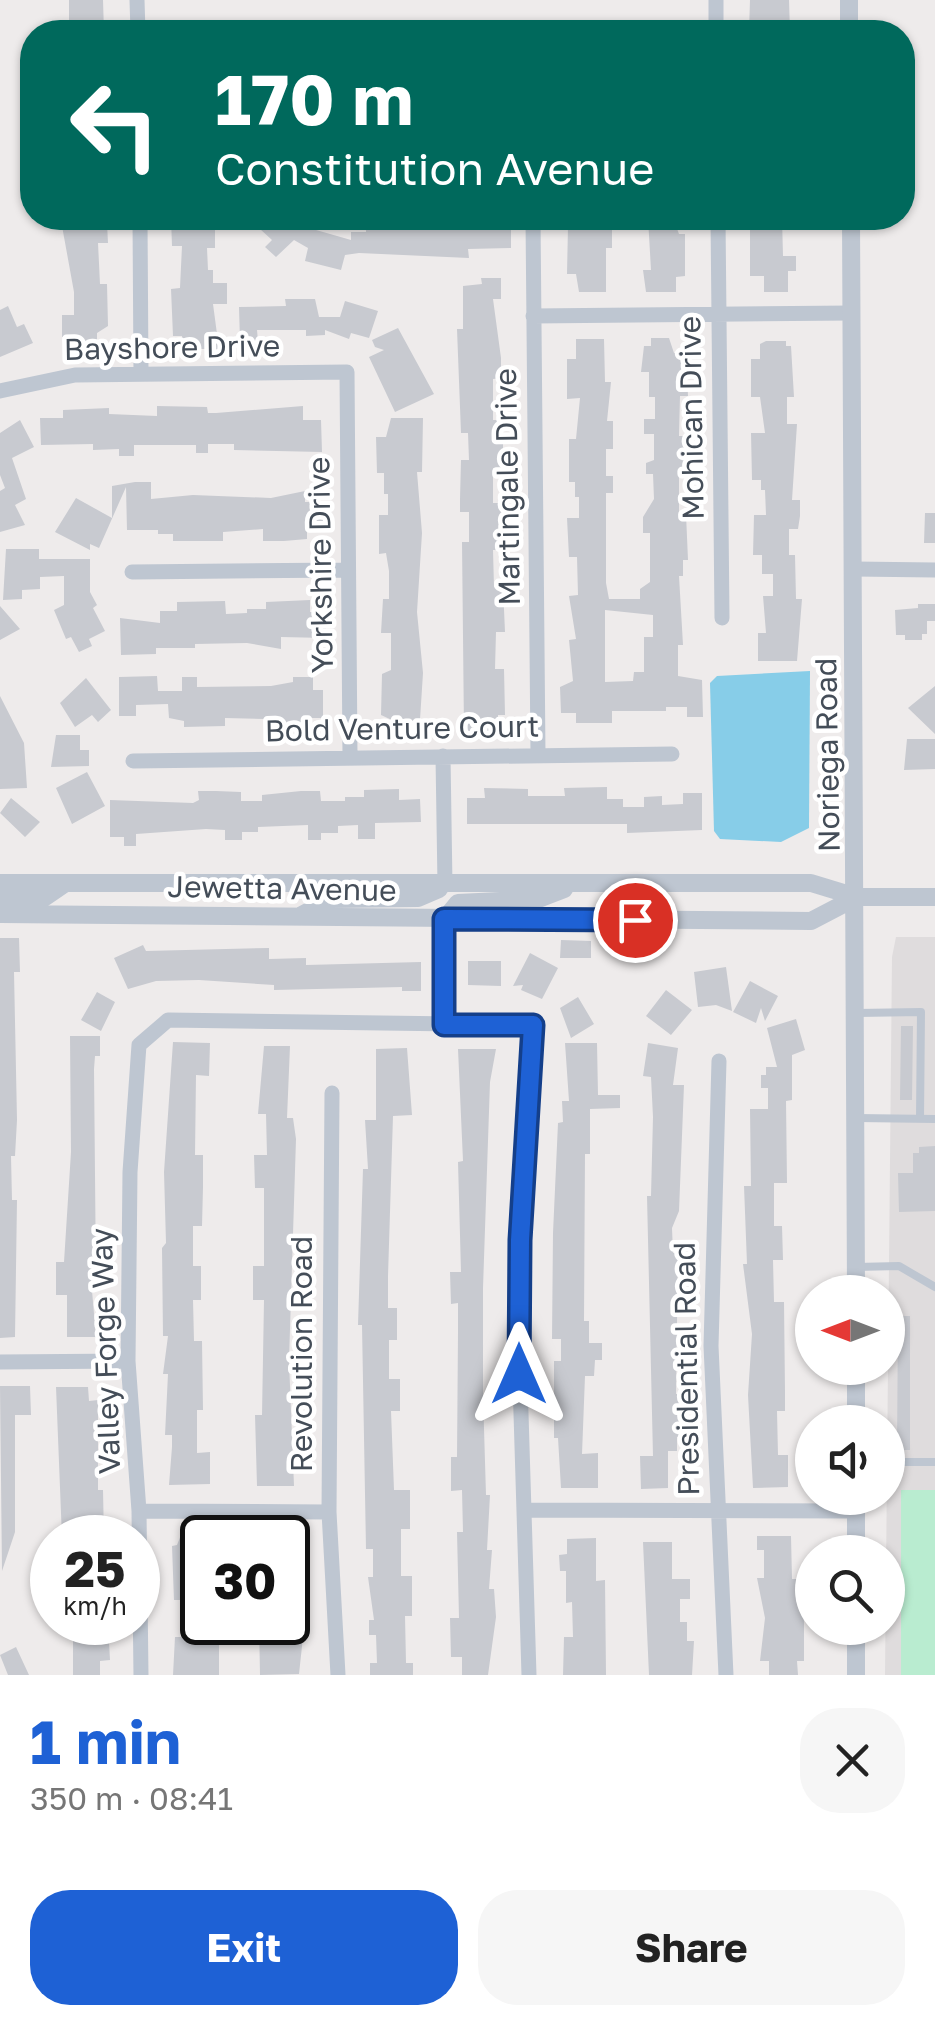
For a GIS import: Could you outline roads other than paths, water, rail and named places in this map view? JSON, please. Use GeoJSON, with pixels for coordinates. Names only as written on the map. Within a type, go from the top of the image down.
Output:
{"type":"FeatureCollection","features":[{"type":"Feature","properties":{"kind":"street"},"geometry":{"type":"LineString","coordinates":[[140,230],[141,374]]}},
{"type":"Feature","properties":{"kind":"street","name":"Martingale Drive"},"geometry":{"type":"LineString","coordinates":[[533,230],[538,755]]}},
{"type":"Feature","properties":{"kind":"street","name":"Mohican Drive"},"geometry":{"type":"LineString","coordinates":[[718,230],[722,618]]}},
{"type":"Feature","properties":{"kind":"street","name":"Noriega Road"},"geometry":{"type":"LineString","coordinates":[[851,230],[856,1275]]}},
{"type":"Feature","properties":{"kind":"street"},"geometry":{"type":"LineString","coordinates":[[534,316],[852,313]]}},
{"type":"Feature","properties":{"kind":"street","name":"Bayshore Drive"},"geometry":{"type":"LineString","coordinates":[[0,390],[75,375],[346,372]]}},
{"type":"Feature","properties":{"kind":"street","name":"Yorkshire Drive"},"geometry":{"type":"LineString","coordinates":[[346,372],[350,757]]}},
{"type":"Feature","properties":{"kind":"street"},"geometry":{"type":"LineString","coordinates":[[132,572],[348,570]]}},
{"type":"Feature","properties":{"kind":"street"},"geometry":{"type":"LineString","coordinates":[[854,570],[935,570]]}},
{"type":"Feature","properties":{"kind":"street","name":"Bold Venture Court"},"geometry":{"type":"LineString","coordinates":[[133,761],[672,754]]}},
{"type":"Feature","properties":{"kind":"street"},"geometry":{"type":"LineString","coordinates":[[301,916],[332,899],[418,898],[445,885],[443,756]]}},
{"type":"Feature","properties":{"kind":"street","name":"Jewetta Avenue"},"geometry":{"type":"LineString","coordinates":[[0,883],[812,883],[857,897],[935,897]]}},
{"type":"Feature","properties":{"kind":"street"},"geometry":{"type":"LineString","coordinates":[[0,898],[45,897],[64,884]]}},
{"type":"Feature","properties":{"kind":"street"},"geometry":{"type":"LineString","coordinates":[[529,1675],[520,1240],[533,1025],[444,1025],[444,919],[458,903],[538,899],[574,885]]}},
{"type":"Feature","properties":{"kind":"street","name":"Jewetta Avenue"},"geometry":{"type":"LineString","coordinates":[[0,914],[812,921],[857,897]]}},
{"type":"Feature","properties":{"kind":"street","name":"Valley Forge Way"},"geometry":{"type":"LineString","coordinates":[[141,1675],[139,1511],[128,1362],[130,1172],[139,1045],[168,1020],[444,1025]]}},
{"type":"Feature","properties":{"kind":"street","name":"Presidential Road"},"geometry":{"type":"LineString","coordinates":[[719,1062],[710,1238],[726,1675]]}},
{"type":"Feature","properties":{"kind":"street","name":"Revolution Road"},"geometry":{"type":"LineString","coordinates":[[332,1092],[330,1512],[338,1675]]}},
{"type":"Feature","properties":{"kind":"street"},"geometry":{"type":"LineString","coordinates":[[0,1362],[128,1362]]}},
{"type":"Feature","properties":{"kind":"street"},"geometry":{"type":"LineString","coordinates":[[524,1510],[718,1511],[795,1507]]}},
{"type":"Feature","properties":{"kind":"street"},"geometry":{"type":"LineString","coordinates":[[139,1511],[330,1512]]}},
{"type":"Feature","properties":{"kind":"street"},"geometry":{"type":"LineString","coordinates":[[856,1645],[856,1675]]}},
{"type":"Feature","properties":{"kind":"lane"},"geometry":{"type":"LineString","coordinates":[[857,1012],[921,1012],[920,1119]]}},
{"type":"Feature","properties":{"kind":"lane"},"geometry":{"type":"LineString","coordinates":[[857,1118],[935,1119]]}},
{"type":"Feature","properties":{"kind":"lane"},"geometry":{"type":"LineString","coordinates":[[856,1266],[899,1266],[935,1286]]}},
{"type":"Feature","properties":{"kind":"lane"},"geometry":{"type":"LineString","coordinates":[[905,1462],[935,1462]]}},
{"type":"Feature","properties":{"kind":"water"},"geometry":{"type":"Polygon","coordinates":[[[810,671],[809,828],[781,842],[720,839],[714,831],[710,683],[717,676],[810,671]]]}}]}
